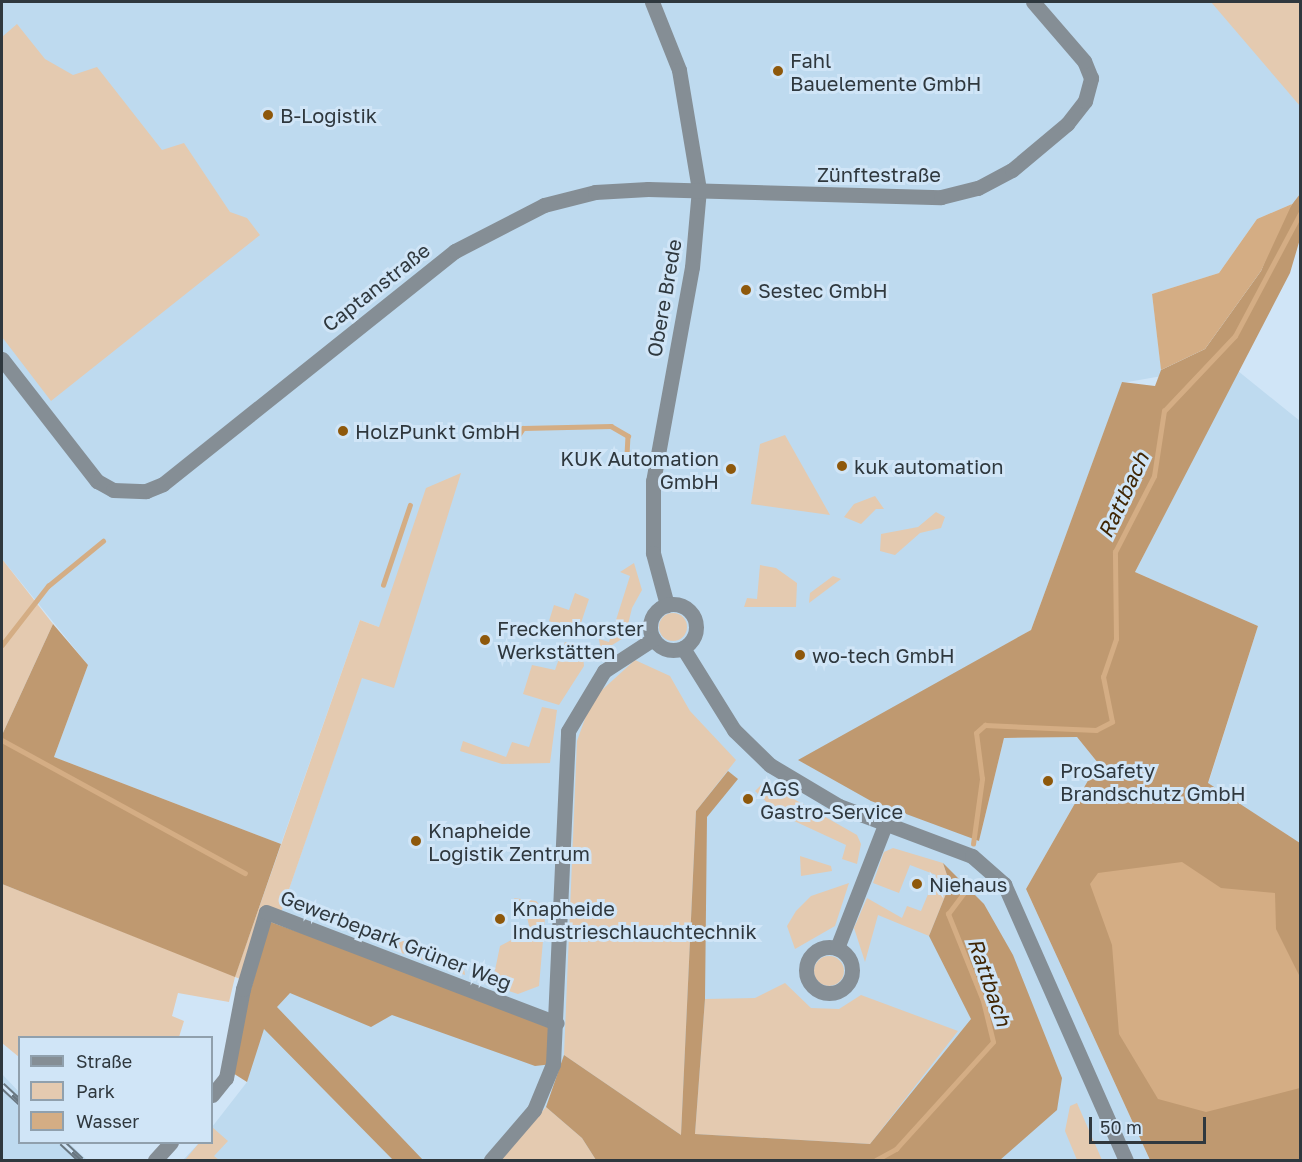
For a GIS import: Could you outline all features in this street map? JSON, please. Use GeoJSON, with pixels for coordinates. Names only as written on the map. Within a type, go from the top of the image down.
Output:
{"type":"FeatureCollection","features":[{"type":"Feature","properties":{"kind":"street","name":"Obere Brede"},"geometry":{"type":"LineString","coordinates":[[652,2],[679,70],[699,189],[692,267],[653,481],[653,553],[667,605]]}},
{"type":"Feature","properties":{"kind":"street","name":"Zünftestraße"},"geometry":{"type":"LineString","coordinates":[[699,189],[941,197],[978,188],[1012,170],[1067,124],[1085,101],[1091,78],[1084,61],[1033,2]]}},
{"type":"Feature","properties":{"kind":"street","name":"Captanstraße"},"geometry":{"type":"LineString","coordinates":[[2,359],[97,481],[113,490],[130,494],[163,484],[454,251],[544,205],[595,192],[699,189]]}},
{"type":"Feature","properties":{"kind":"street"},"geometry":{"type":"LineString","coordinates":[[667,605],[682,606],[695,620],[694,638],[682,648],[663,648],[653,639],[651,619],[667,605]]}},
{"type":"Feature","properties":{"kind":"street"},"geometry":{"type":"LineString","coordinates":[[492,1161],[541,1099],[553,1064],[568,731],[604,671],[653,639]]}},
{"type":"Feature","properties":{"kind":"street"},"geometry":{"type":"LineString","coordinates":[[682,648],[734,730],[770,765],[839,806],[972,856],[1004,884],[1126,1161]]}},
{"type":"Feature","properties":{"kind":"street"},"geometry":{"type":"LineString","coordinates":[[837,948],[885,825]]}},
{"type":"Feature","properties":{"kind":"street","name":"Gewerbepark Grüner Weg"},"geometry":{"type":"LineString","coordinates":[[213,1094],[225,1078],[243,989],[266,912],[556,1023]]}},
{"type":"Feature","properties":{"kind":"street"},"geometry":{"type":"LineString","coordinates":[[155,1161],[170,1144]]}},
{"type":"Feature","properties":{"kind":"shaded area"},"geometry":{"type":"Polygon","coordinates":[[[2,2],[1300,2],[1300,194],[1292,204],[1257,219],[1219,273],[1152,294],[1162,376],[1122,383],[1031,630],[915,696],[979,841],[1004,738],[1077,737],[1098,763],[1026,889],[1150,1160],[183,1160],[198,1144],[213,1144],[213,1126],[247,1082],[256,985],[379,627],[360,620],[281,844],[54,757],[88,665],[2,559],[2,2]]]}},
{"type":"Feature","properties":{"kind":"shaded area"},"geometry":{"type":"Polygon","coordinates":[[[1300,194],[1300,239],[1290,273],[1135,572],[1258,626],[1208,783],[1300,843],[1300,1160],[1150,1160],[1026,889],[1098,763],[1077,737],[1004,738],[979,841],[871,801],[798,760],[1031,630],[1122,382],[1155,386],[1161,370],[1205,349],[1261,271],[1283,216],[1300,194]]]}},
{"type":"Feature","properties":{"kind":"shaded area"},"geometry":{"type":"Polygon","coordinates":[[[1238,371],[1300,421],[1300,843],[1208,784],[1258,626],[1135,572],[1238,371]]]}},
{"type":"Feature","properties":{"kind":"shaded area"},"geometry":{"type":"Polygon","coordinates":[[[53,624],[88,665],[54,757],[281,844],[235,977],[2,884],[2,735],[53,624]]]}},
{"type":"Feature","properties":{"kind":"shaded area"},"geometry":{"type":"Polygon","coordinates":[[[728,771],[738,779],[707,817],[705,999],[695,1134],[870,1144],[971,1019],[929,936],[950,884],[943,863],[984,904],[1013,955],[1062,1078],[1057,1110],[1000,1160],[596,1160],[582,1138],[546,1107],[564,1055],[681,1135],[696,811],[728,771]]]}},
{"type":"Feature","properties":{"kind":"shaded area"},"geometry":{"type":"Polygon","coordinates":[[[270,922],[556,1023],[553,1064],[535,1066],[392,1015],[371,1027],[290,993],[277,1007],[423,1160],[393,1160],[264,1029],[247,1082],[228,1070],[270,922]]]}},
{"type":"Feature","properties":{"kind":"shaded area"},"geometry":{"type":"Polygon","coordinates":[[[2,1074],[18,1091],[18,1144],[70,1144],[87,1160],[2,1160],[2,1074]]]}},
{"type":"Feature","properties":{"kind":"green space"},"geometry":{"type":"Polygon","coordinates":[[[1211,2],[1300,2],[1300,106],[1211,2]]]}},
{"type":"Feature","properties":{"kind":"green space"},"geometry":{"type":"Polygon","coordinates":[[[17,24],[45,59],[73,75],[97,67],[162,150],[184,143],[230,212],[247,218],[260,235],[51,401],[2,337],[2,37],[17,24]]]}},
{"type":"Feature","properties":{"kind":"green space"},"geometry":{"type":"Polygon","coordinates":[[[785,435],[830,515],[751,504],[760,444],[785,435]]]}},
{"type":"Feature","properties":{"kind":"green space"},"geometry":{"type":"Polygon","coordinates":[[[461,473],[394,688],[362,678],[256,985],[235,977],[229,1002],[178,993],[172,1016],[184,1021],[179,1036],[18,1036],[18,1056],[2,1043],[2,884],[235,976],[360,620],[379,627],[426,488],[461,473]]]}},
{"type":"Feature","properties":{"kind":"green space"},"geometry":{"type":"Polygon","coordinates":[[[875,496],[884,509],[876,509],[861,524],[844,517],[854,504],[875,496]]]}},
{"type":"Feature","properties":{"kind":"green space"},"geometry":{"type":"Polygon","coordinates":[[[936,512],[945,517],[941,528],[920,533],[895,555],[880,551],[881,534],[918,527],[936,512]]]}},
{"type":"Feature","properties":{"kind":"green space"},"geometry":{"type":"Polygon","coordinates":[[[2,559],[53,624],[2,735],[2,559]]]}},
{"type":"Feature","properties":{"kind":"green space"},"geometry":{"type":"Polygon","coordinates":[[[634,563],[642,590],[632,608],[625,637],[601,652],[599,639],[609,642],[630,576],[620,572],[634,563]]]}},
{"type":"Feature","properties":{"kind":"green space"},"geometry":{"type":"Polygon","coordinates":[[[760,565],[776,568],[797,583],[796,607],[744,607],[747,598],[757,599],[760,565]]]}},
{"type":"Feature","properties":{"kind":"green space"},"geometry":{"type":"Polygon","coordinates":[[[833,576],[841,579],[809,603],[810,593],[833,576]]]}},
{"type":"Feature","properties":{"kind":"green space"},"geometry":{"type":"Polygon","coordinates":[[[575,593],[589,599],[578,632],[549,621],[554,605],[569,610],[575,593]]]}},
{"type":"Feature","properties":{"kind":"green space"},"geometry":{"type":"Polygon","coordinates":[[[673,613],[683,617],[687,627],[683,637],[673,641],[663,637],[659,627],[663,617],[673,613]]]}},
{"type":"Feature","properties":{"kind":"green space"},"geometry":{"type":"Polygon","coordinates":[[[565,642],[582,645],[584,666],[559,705],[523,694],[532,665],[555,670],[565,642]]]}},
{"type":"Feature","properties":{"kind":"green space"},"geometry":{"type":"Polygon","coordinates":[[[635,660],[670,676],[690,711],[736,760],[696,811],[681,1135],[564,1055],[577,741],[592,699],[635,660]]]}},
{"type":"Feature","properties":{"kind":"green space"},"geometry":{"type":"Polygon","coordinates":[[[542,707],[557,710],[550,763],[502,764],[460,751],[463,741],[506,757],[512,742],[529,747],[542,707]]]}},
{"type":"Feature","properties":{"kind":"green space"},"geometry":{"type":"Polygon","coordinates":[[[764,782],[857,835],[861,844],[857,864],[842,859],[846,845],[779,814],[755,791],[764,782]]]}},
{"type":"Feature","properties":{"kind":"green space"},"geometry":{"type":"Polygon","coordinates":[[[893,848],[943,863],[950,884],[929,936],[878,915],[865,962],[854,928],[867,898],[902,918],[907,906],[921,911],[936,875],[910,865],[899,893],[873,883],[884,852],[893,848]]]}},
{"type":"Feature","properties":{"kind":"green space"},"geometry":{"type":"Polygon","coordinates":[[[800,856],[831,866],[832,871],[801,876],[800,856]]]}},
{"type":"Feature","properties":{"kind":"green space"},"geometry":{"type":"Polygon","coordinates":[[[849,883],[835,926],[795,949],[787,926],[796,911],[811,896],[849,883]]]}},
{"type":"Feature","properties":{"kind":"green space"},"geometry":{"type":"Polygon","coordinates":[[[514,898],[536,901],[546,912],[522,912],[514,898]]]}},
{"type":"Feature","properties":{"kind":"green space"},"geometry":{"type":"Polygon","coordinates":[[[527,917],[545,918],[539,986],[518,994],[481,982],[481,971],[494,975],[500,946],[530,930],[527,917]]]}},
{"type":"Feature","properties":{"kind":"green space"},"geometry":{"type":"Polygon","coordinates":[[[382,934],[463,961],[465,975],[393,950],[382,934]]]}},
{"type":"Feature","properties":{"kind":"green space"},"geometry":{"type":"Polygon","coordinates":[[[829,956],[840,960],[844,971],[840,982],[829,986],[818,982],[814,971],[818,960],[829,956]]]}},
{"type":"Feature","properties":{"kind":"green space"},"geometry":{"type":"Polygon","coordinates":[[[785,983],[811,1008],[839,1009],[861,995],[958,1031],[870,1144],[695,1134],[705,999],[755,998],[785,983]]]}},
{"type":"Feature","properties":{"kind":"green space"},"geometry":{"type":"Polygon","coordinates":[[[1077,1103],[1102,1160],[1077,1160],[1065,1131],[1070,1106],[1077,1103]]]}},
{"type":"Feature","properties":{"kind":"green space"},"geometry":{"type":"Polygon","coordinates":[[[546,1107],[582,1138],[596,1160],[500,1160],[546,1107]]]}},
{"type":"Feature","properties":{"kind":"green space"},"geometry":{"type":"Polygon","coordinates":[[[213,1128],[228,1141],[214,1156],[219,1160],[185,1160],[198,1144],[213,1144],[213,1128]]]}},
{"type":"Feature","properties":{"kind":"water"},"geometry":{"type":"Polygon","coordinates":[[[1292,204],[1261,271],[1205,349],[1161,370],[1152,294],[1219,273],[1257,219],[1292,204]]]}},
{"type":"Feature","properties":{"kind":"water"},"geometry":{"type":"Polygon","coordinates":[[[1182,862],[1221,888],[1275,893],[1276,929],[1300,977],[1300,1088],[1206,1112],[1158,1099],[1119,1034],[1112,945],[1090,884],[1098,873],[1182,862]]]}},
{"type":"Feature","properties":{"kind":"waterway","name":"Rattbach"},"geometry":{"type":"LineString","coordinates":[[973,844],[982,779],[976,733],[985,725],[1096,730],[1112,722],[1103,677],[1116,639],[1115,552],[1154,476],[1164,411],[1235,336],[1300,214]]}},
{"type":"Feature","properties":{"kind":"waterway"},"geometry":{"type":"LineString","coordinates":[[518,436],[523,428],[611,426],[628,436],[627,458]]}},
{"type":"Feature","properties":{"kind":"waterway"},"geometry":{"type":"LineString","coordinates":[[383,585],[410,505]]}},
{"type":"Feature","properties":{"kind":"waterway"},"geometry":{"type":"LineString","coordinates":[[2,645],[48,586],[103,541]]}},
{"type":"Feature","properties":{"kind":"waterway"},"geometry":{"type":"LineString","coordinates":[[2,740],[245,873]]}},
{"type":"Feature","properties":{"kind":"waterway","name":"Rattbach"},"geometry":{"type":"LineString","coordinates":[[876,1160],[896,1149],[993,1042],[983,1001],[948,914],[971,883]]}},
{"type":"Feature","properties":{"kind":"railway"},"geometry":{"type":"LineString","coordinates":[[2,1085],[18,1100]]}},
{"type":"Feature","properties":{"kind":"railway"},"geometry":{"type":"LineString","coordinates":[[64,1144],[81,1160]]}},
{"type":"Feature","properties":{"kind":"place","name":"Fahl Bauelemente GmbH"},"geometry":{"type":"Point","coordinates":[778,71]}},
{"type":"Feature","properties":{"kind":"place","name":"B-Logistik"},"geometry":{"type":"Point","coordinates":[268,115]}},
{"type":"Feature","properties":{"kind":"place","name":"Sestec GmbH"},"geometry":{"type":"Point","coordinates":[746,290]}},
{"type":"Feature","properties":{"kind":"place","name":"HolzPunkt GmbH"},"geometry":{"type":"Point","coordinates":[343,431]}},
{"type":"Feature","properties":{"kind":"place","name":"kuk automation"},"geometry":{"type":"Point","coordinates":[842,466]}},
{"type":"Feature","properties":{"kind":"place","name":"KUK Automation GmbH"},"geometry":{"type":"Point","coordinates":[731,469]}},
{"type":"Feature","properties":{"kind":"place","name":"Freckenhorster Werkstätten"},"geometry":{"type":"Point","coordinates":[485,640]}},
{"type":"Feature","properties":{"kind":"place","name":"wo-tech GmbH"},"geometry":{"type":"Point","coordinates":[800,655]}},
{"type":"Feature","properties":{"kind":"place","name":"ProSafety Brandschutz GmbH"},"geometry":{"type":"Point","coordinates":[1048,781]}},
{"type":"Feature","properties":{"kind":"place","name":"AGS Gastro-Service"},"geometry":{"type":"Point","coordinates":[748,799]}},
{"type":"Feature","properties":{"kind":"place","name":"Knapheide Logistik Zentrum"},"geometry":{"type":"Point","coordinates":[416,841]}},
{"type":"Feature","properties":{"kind":"place","name":"Niehaus"},"geometry":{"type":"Point","coordinates":[917,884]}},
{"type":"Feature","properties":{"kind":"place","name":"Knapheide Industrieschlauchtechnik"},"geometry":{"type":"Point","coordinates":[500,919]}}]}
